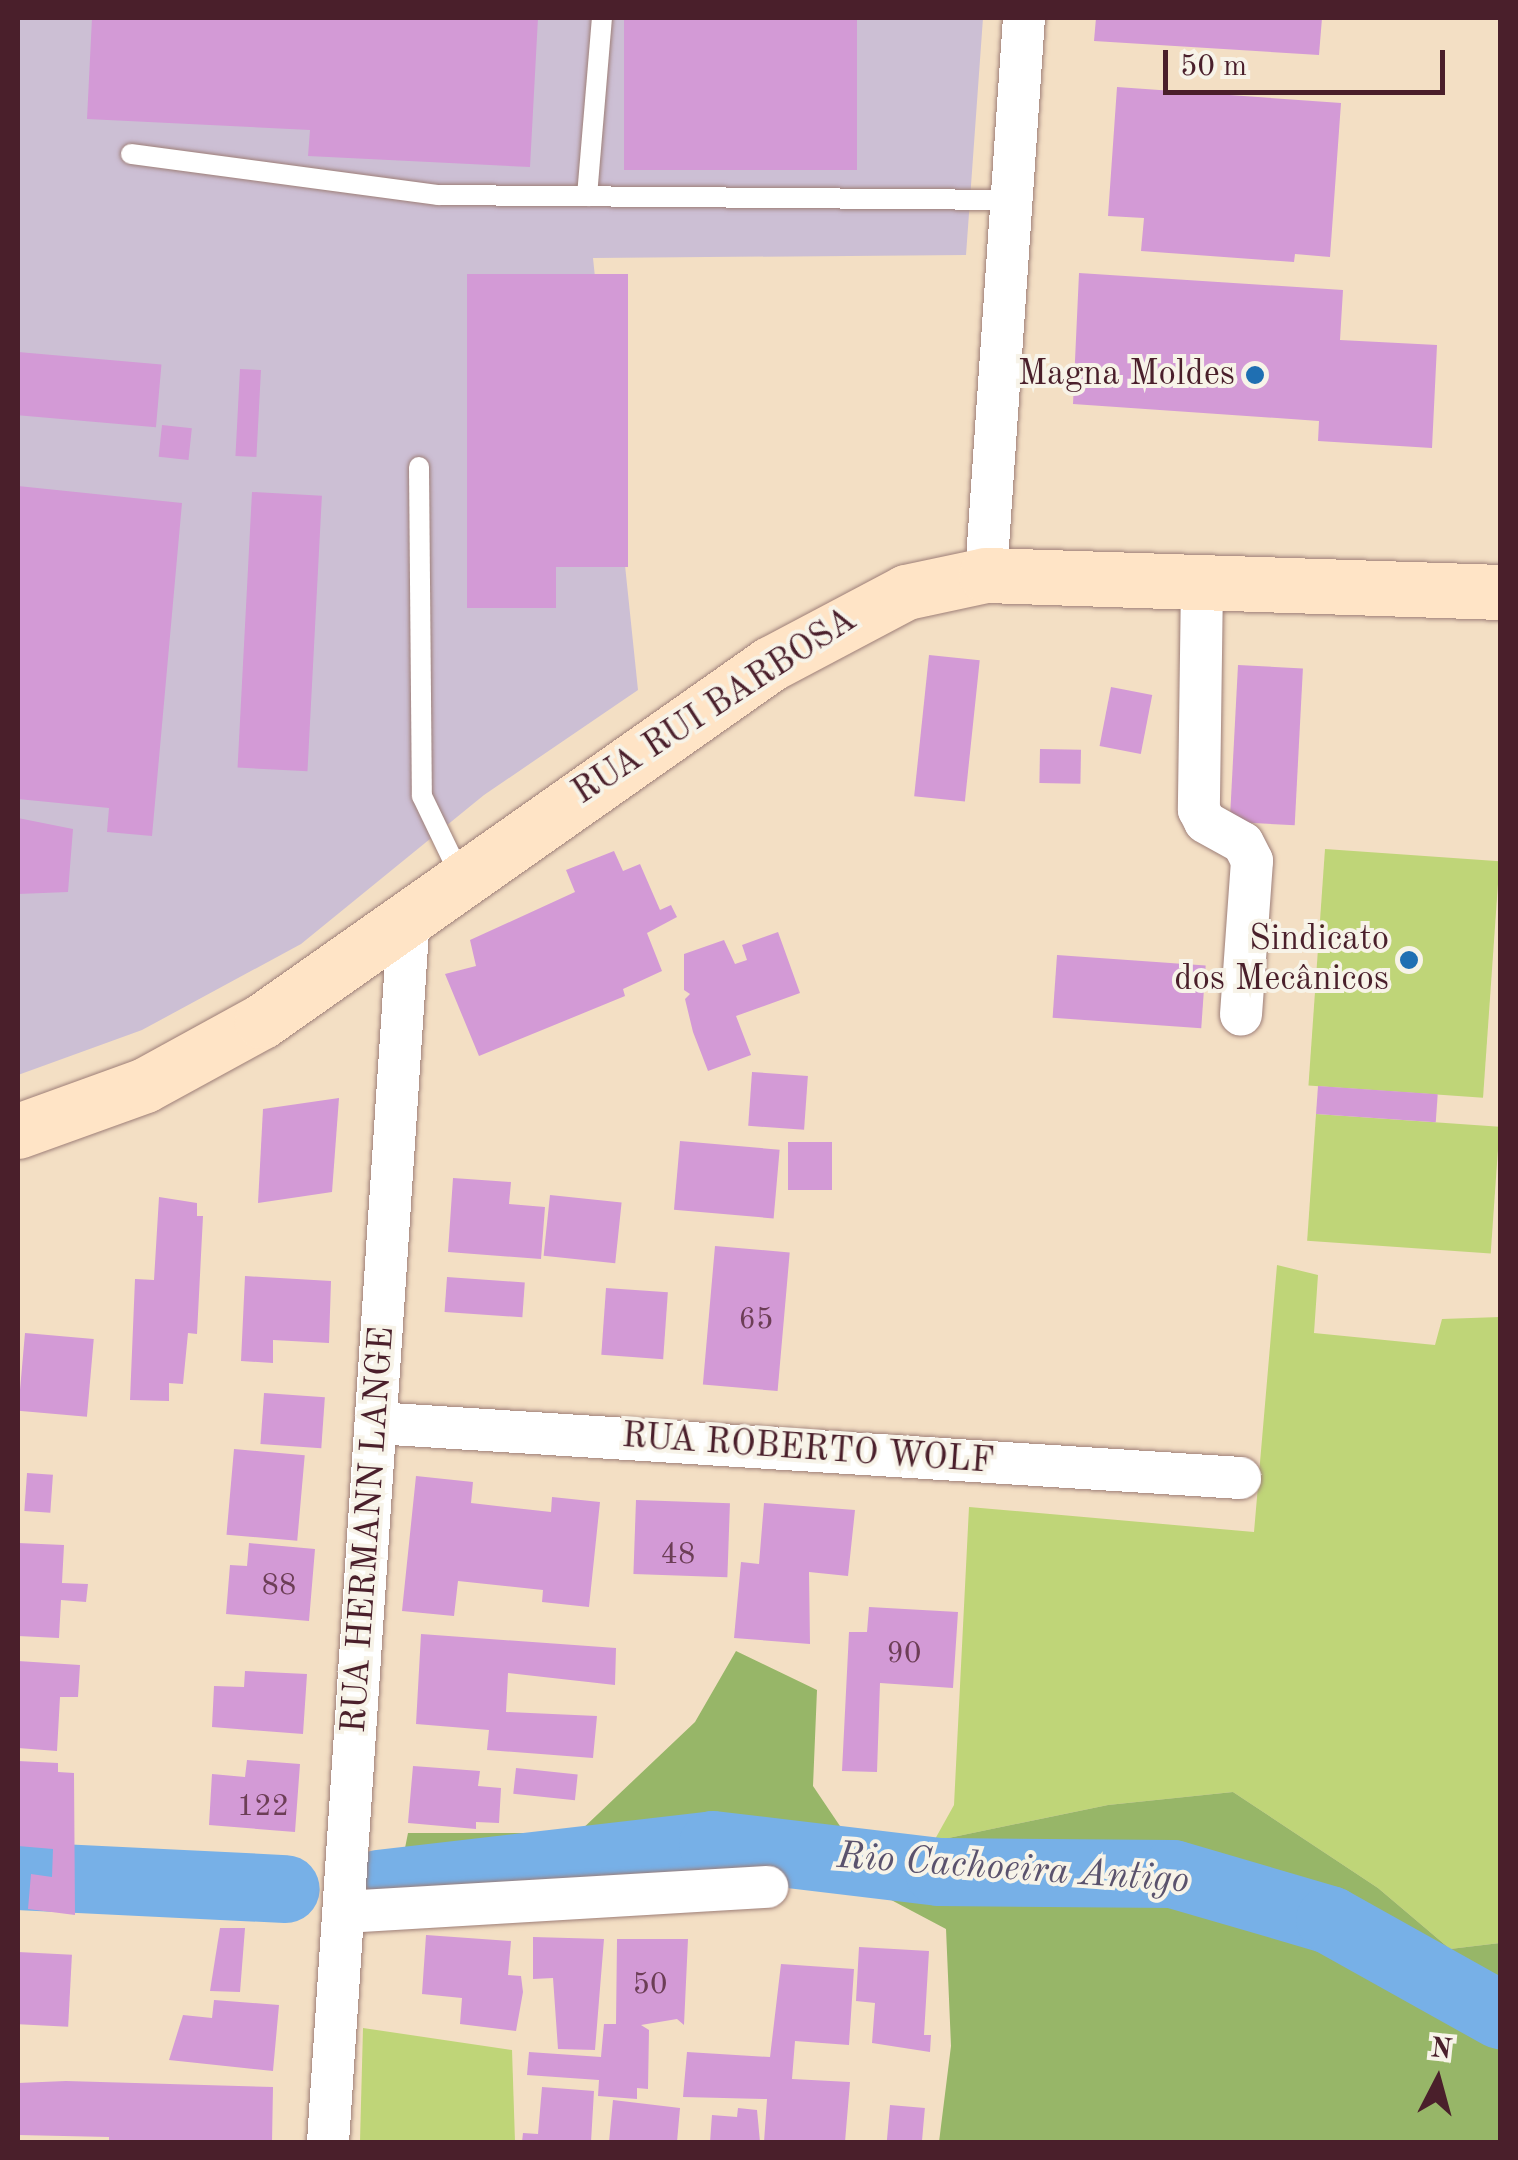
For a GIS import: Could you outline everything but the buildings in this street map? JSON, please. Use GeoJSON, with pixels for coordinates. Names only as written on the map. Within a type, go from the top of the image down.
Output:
{"type":"FeatureCollection","features":[{"type":"Feature","properties":{"kind":"main road","name":"RUA RUI BARBOSA"},"geometry":{"type":"LineString","coordinates":[[18,1131],[145,1085],[262,1021],[815,635],[906,592],[986,575],[1500,592]]}},
{"type":"Feature","properties":{"kind":"street"},"geometry":{"type":"LineString","coordinates":[[986,575],[1024,18]]}},
{"type":"Feature","properties":{"kind":"street"},"geometry":{"type":"LineString","coordinates":[[1202,583],[1199,810],[1205,822],[1242,843],[1252,860],[1241,1015]]}},
{"type":"Feature","properties":{"kind":"street","name":"RUA HERMANN LANGE"},"geometry":{"type":"LineString","coordinates":[[328,2142],[409,917]]}},
{"type":"Feature","properties":{"kind":"street","name":"RUA ROBERTO WOLF"},"geometry":{"type":"LineString","coordinates":[[376,1423],[1240,1478]]}},
{"type":"Feature","properties":{"kind":"street"},"geometry":{"type":"LineString","coordinates":[[344,1912],[767,1887]]}},
{"type":"Feature","properties":{"kind":"lane"},"geometry":{"type":"LineString","coordinates":[[587,196],[602,18]]}},
{"type":"Feature","properties":{"kind":"lane"},"geometry":{"type":"LineString","coordinates":[[131,154],[438,195],[1011,200]]}},
{"type":"Feature","properties":{"kind":"lane"},"geometry":{"type":"LineString","coordinates":[[419,467],[422,796],[462,878]]}},
{"type":"Feature","properties":{"kind":"shaded area"},"geometry":{"type":"Polygon","coordinates":[[[18,18],[983,18],[966,255],[593,258],[638,690],[484,795],[301,944],[142,1030],[18,1075],[18,18]]]}},
{"type":"Feature","properties":{"kind":"green space","name":"Sindicato dos Mecânicos"},"geometry":{"type":"Polygon","coordinates":[[[1325,849],[1500,861],[1483,1098],[1308,1085],[1325,849]]]}},
{"type":"Feature","properties":{"kind":"green space"},"geometry":{"type":"Polygon","coordinates":[[[1316,1114],[1500,1127],[1491,1254],[1307,1241],[1316,1114]]]}},
{"type":"Feature","properties":{"kind":"green space"},"geometry":{"type":"Polygon","coordinates":[[[1277,1265],[1318,1275],[1314,1333],[1435,1345],[1442,1319],[1500,1317],[1500,1943],[1450,1949],[1378,1888],[1233,1792],[1108,1805],[934,1841],[954,1805],[969,1507],[1254,1532],[1277,1265]]]}},
{"type":"Feature","properties":{"kind":"green space"},"geometry":{"type":"Polygon","coordinates":[[[736,1651],[817,1690],[813,1786],[844,1832],[934,1841],[1108,1805],[1233,1792],[1378,1888],[1450,1949],[1500,1943],[1500,2142],[939,2142],[951,2046],[946,1929],[878,1893],[767,1875],[394,1903],[408,1833],[578,1833],[695,1722],[736,1651]]]}},
{"type":"Feature","properties":{"kind":"green space"},"geometry":{"type":"Polygon","coordinates":[[[363,2028],[512,2050],[515,2142],[360,2142],[363,2028]]]}},
{"type":"Feature","properties":{"kind":"waterway","name":"Rio Cachoeira Antigo"},"geometry":{"type":"LineString","coordinates":[[378,1884],[713,1845],[939,1872],[1173,1874],[1330,1920],[1500,2015]]}},
{"type":"Feature","properties":{"kind":"waterway","name":"Rio Cachoeira Antigo"},"geometry":{"type":"LineString","coordinates":[[18,1876],[286,1889]]}},
{"type":"Feature","properties":{"kind":"place","name":"Magna Moldes"},"geometry":{"type":"Point","coordinates":[1255,375]}},
{"type":"Feature","properties":{"kind":"place","name":"Sindicato dos Mecânicos"},"geometry":{"type":"Point","coordinates":[1409,960]}}]}
